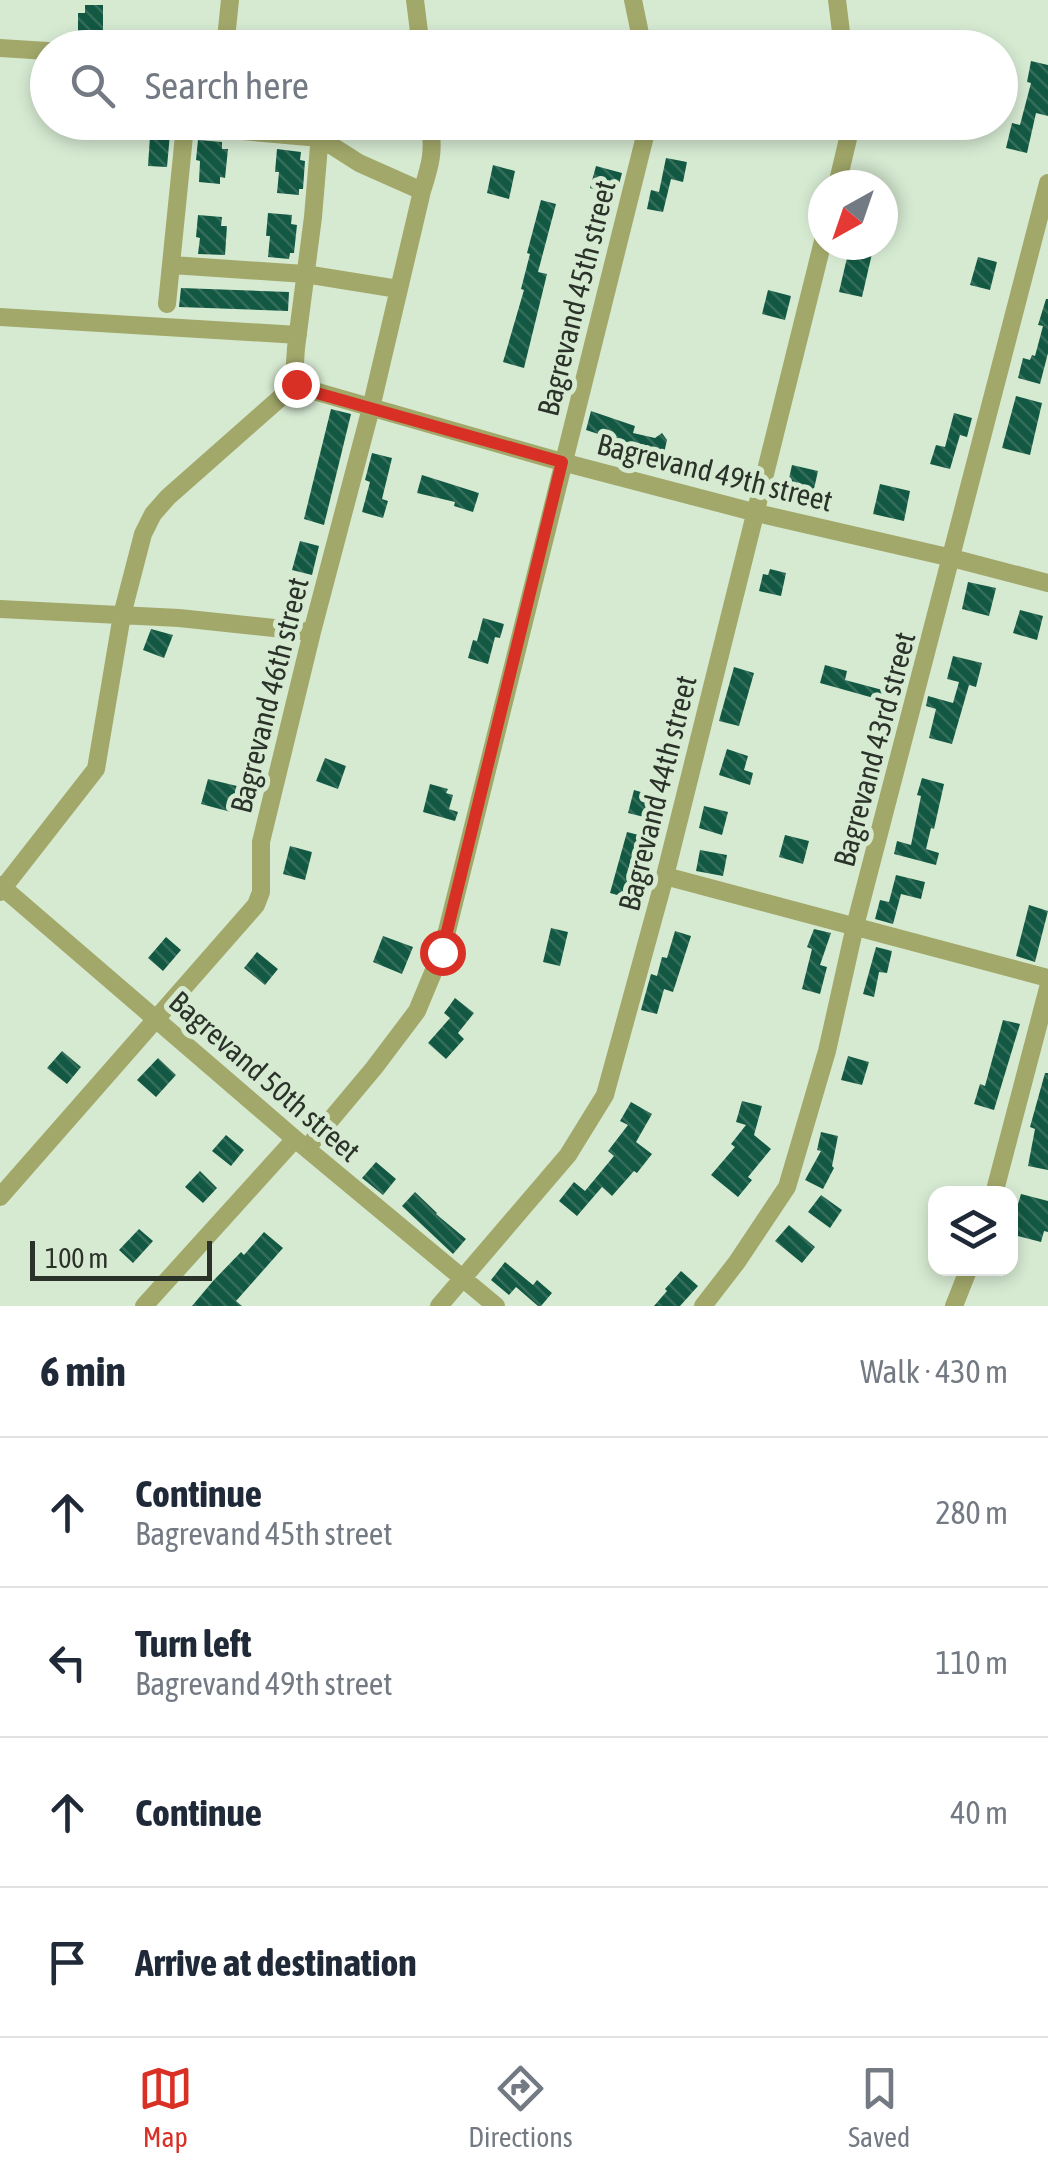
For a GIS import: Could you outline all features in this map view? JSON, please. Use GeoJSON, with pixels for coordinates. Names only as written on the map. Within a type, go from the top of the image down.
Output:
{"type":"FeatureCollection","features":[{"type":"Feature","properties":{"kind":"street"},"geometry":{"type":"LineString","coordinates":[[227,30],[230,0]]}},
{"type":"Feature","properties":{"kind":"street"},"geometry":{"type":"LineString","coordinates":[[416,0],[419,30]]}},
{"type":"Feature","properties":{"kind":"street"},"geometry":{"type":"LineString","coordinates":[[633,0],[639,30]]}},
{"type":"Feature","properties":{"kind":"street"},"geometry":{"type":"LineString","coordinates":[[837,0],[841,30]]}},
{"type":"Feature","properties":{"kind":"street"},"geometry":{"type":"LineString","coordinates":[[0,48],[30,50]]}},
{"type":"Feature","properties":{"kind":"street"},"geometry":{"type":"LineString","coordinates":[[168,304],[184,140]]}},
{"type":"Feature","properties":{"kind":"street"},"geometry":{"type":"LineString","coordinates":[[1,888],[96,769],[122,616],[152,514],[296,384],[320,140]]}},
{"type":"Feature","properties":{"kind":"street"},"geometry":{"type":"LineString","coordinates":[[333,140],[359,163],[422,191]]}},
{"type":"Feature","properties":{"kind":"street","name":"Bagrevand 46th street"},"geometry":{"type":"LineString","coordinates":[[0,1198],[256,905],[261,892],[261,842],[371,408],[433,150],[432,140]]}},
{"type":"Feature","properties":{"kind":"street","name":"Bagrevand 45th street"},"geometry":{"type":"LineString","coordinates":[[144,1306],[374,1068],[417,1011],[442,952],[644,140]]}},
{"type":"Feature","properties":{"kind":"street"},"geometry":{"type":"LineString","coordinates":[[841,170],[848,140]]}},
{"type":"Feature","properties":{"kind":"street","name":"Bagrevand 43rd street"},"geometry":{"type":"LineString","coordinates":[[703,1306],[787,1188],[827,1051],[855,926],[1048,183]]}},
{"type":"Feature","properties":{"kind":"street","name":"Bagrevand 44th street"},"geometry":{"type":"LineString","coordinates":[[439,1306],[568,1155],[605,1095],[665,876],[818,260]]}},
{"type":"Feature","properties":{"kind":"street"},"geometry":{"type":"LineString","coordinates":[[172,265],[305,274],[398,289]]}},
{"type":"Feature","properties":{"kind":"street"},"geometry":{"type":"LineString","coordinates":[[0,317],[298,335]]}},
{"type":"Feature","properties":{"kind":"street","name":"Bagrevand 49th street"},"geometry":{"type":"LineString","coordinates":[[296,384],[562,462],[1048,583]]}},
{"type":"Feature","properties":{"kind":"street"},"geometry":{"type":"LineString","coordinates":[[0,609],[180,618],[312,632]]}},
{"type":"Feature","properties":{"kind":"street"},"geometry":{"type":"LineString","coordinates":[[665,876],[1048,978]]}},
{"type":"Feature","properties":{"kind":"street","name":"Bagrevand 50th street"},"geometry":{"type":"LineString","coordinates":[[1,888],[496,1306]]}},
{"type":"Feature","properties":{"kind":"street"},"geometry":{"type":"LineString","coordinates":[[996,1186],[1048,988]]}},
{"type":"Feature","properties":{"kind":"street"},"geometry":{"type":"LineString","coordinates":[[954,1306],[966,1276]]}},
{"type":"Feature","properties":{"kind":"building"},"geometry":{"type":"Polygon","coordinates":[[[85,5],[103,5],[103,30],[78,30],[78,13],[85,13],[85,5]]]}},
{"type":"Feature","properties":{"kind":"building"},"geometry":{"type":"Polygon","coordinates":[[[1031,61],[1048,65],[1048,116],[1036,113],[1027,153],[1006,148],[1008,140],[1018,140],[1018,124],[1031,83],[1027,82],[1031,61]]]}},
{"type":"Feature","properties":{"kind":"building"},"geometry":{"type":"Polygon","coordinates":[[[150,140],[169,140],[167,167],[148,166],[150,140]]]}},
{"type":"Feature","properties":{"kind":"building"},"geometry":{"type":"Polygon","coordinates":[[[198,140],[222,142],[222,149],[228,149],[225,178],[220,177],[220,184],[199,182],[198,140]]]}},
{"type":"Feature","properties":{"kind":"building"},"geometry":{"type":"Polygon","coordinates":[[[277,149],[301,152],[300,160],[305,161],[299,195],[277,193],[277,149]]]}},
{"type":"Feature","properties":{"kind":"building"},"geometry":{"type":"Polygon","coordinates":[[[666,158],[687,162],[683,182],[671,179],[663,212],[647,209],[651,190],[659,192],[666,158]]]}},
{"type":"Feature","properties":{"kind":"building"},"geometry":{"type":"Polygon","coordinates":[[[493,165],[515,171],[509,199],[487,193],[493,165]]]}},
{"type":"Feature","properties":{"kind":"building"},"geometry":{"type":"Polygon","coordinates":[[[596,166],[622,173],[616,196],[590,188],[596,166]]]}},
{"type":"Feature","properties":{"kind":"building"},"geometry":{"type":"Polygon","coordinates":[[[541,200],[556,204],[538,272],[547,274],[524,368],[503,362],[524,290],[521,289],[530,254],[527,253],[541,200]]]}},
{"type":"Feature","properties":{"kind":"building"},"geometry":{"type":"Polygon","coordinates":[[[268,213],[292,215],[291,224],[297,225],[294,253],[290,253],[289,259],[268,257],[268,213]]]}},
{"type":"Feature","properties":{"kind":"building"},"geometry":{"type":"Polygon","coordinates":[[[198,215],[222,217],[221,226],[227,226],[225,255],[198,254],[198,215]]]}},
{"type":"Feature","properties":{"kind":"building"},"geometry":{"type":"Polygon","coordinates":[[[978,257],[997,262],[990,290],[970,285],[978,257]]]}},
{"type":"Feature","properties":{"kind":"building"},"geometry":{"type":"Polygon","coordinates":[[[846,260],[871,260],[862,297],[839,292],[846,260]]]}},
{"type":"Feature","properties":{"kind":"building"},"geometry":{"type":"Polygon","coordinates":[[[181,288],[289,292],[288,311],[179,307],[181,288]]]}},
{"type":"Feature","properties":{"kind":"building"},"geometry":{"type":"Polygon","coordinates":[[[768,290],[791,296],[785,320],[762,314],[768,290]]]}},
{"type":"Feature","properties":{"kind":"building"},"geometry":{"type":"Polygon","coordinates":[[[1046,299],[1048,353],[1040,384],[1018,378],[1023,358],[1030,360],[1035,356],[1046,299]]]}},
{"type":"Feature","properties":{"kind":"building"},"geometry":{"type":"Polygon","coordinates":[[[1016,396],[1042,403],[1030,455],[1002,448],[1016,396]]]}},
{"type":"Feature","properties":{"kind":"building"},"geometry":{"type":"Polygon","coordinates":[[[331,409],[351,414],[324,525],[304,519],[331,409]]]}},
{"type":"Feature","properties":{"kind":"building"},"geometry":{"type":"Polygon","coordinates":[[[591,411],[635,426],[633,433],[655,438],[662,433],[667,440],[662,462],[642,458],[644,449],[586,430],[591,411]]]}},
{"type":"Feature","properties":{"kind":"building"},"geometry":{"type":"Polygon","coordinates":[[[954,413],[972,418],[967,437],[960,435],[950,469],[930,464],[936,445],[945,447],[954,413]]]}},
{"type":"Feature","properties":{"kind":"building"},"geometry":{"type":"Polygon","coordinates":[[[372,453],[392,458],[382,499],[388,501],[383,518],[362,512],[372,453]]]}},
{"type":"Feature","properties":{"kind":"building"},"geometry":{"type":"Polygon","coordinates":[[[792,465],[818,471],[812,498],[786,492],[792,465]]]}},
{"type":"Feature","properties":{"kind":"building"},"geometry":{"type":"Polygon","coordinates":[[[422,475],[479,493],[473,512],[454,506],[455,502],[417,493],[422,475]]]}},
{"type":"Feature","properties":{"kind":"building"},"geometry":{"type":"Polygon","coordinates":[[[880,484],[910,491],[904,521],[873,514],[880,484]]]}},
{"type":"Feature","properties":{"kind":"building"},"geometry":{"type":"Polygon","coordinates":[[[300,541],[319,546],[312,575],[292,570],[300,541]]]}},
{"type":"Feature","properties":{"kind":"building"},"geometry":{"type":"Polygon","coordinates":[[[770,569],[786,573],[781,596],[759,591],[763,574],[768,575],[770,569]]]}},
{"type":"Feature","properties":{"kind":"building"},"geometry":{"type":"Polygon","coordinates":[[[968,582],[996,588],[989,616],[962,609],[968,582]]]}},
{"type":"Feature","properties":{"kind":"building"},"geometry":{"type":"Polygon","coordinates":[[[1020,610],[1043,616],[1037,640],[1013,633],[1020,610]]]}},
{"type":"Feature","properties":{"kind":"building"},"geometry":{"type":"Polygon","coordinates":[[[483,618],[504,624],[500,638],[495,637],[488,664],[468,658],[483,618]]]}},
{"type":"Feature","properties":{"kind":"building"},"geometry":{"type":"Polygon","coordinates":[[[151,629],[173,635],[164,658],[143,650],[151,629]]]}},
{"type":"Feature","properties":{"kind":"building"},"geometry":{"type":"Polygon","coordinates":[[[953,656],[982,663],[976,687],[969,685],[952,744],[929,738],[936,709],[926,706],[928,696],[953,703],[959,682],[947,679],[953,656]]]}},
{"type":"Feature","properties":{"kind":"building"},"geometry":{"type":"Polygon","coordinates":[[[825,665],[847,671],[845,680],[890,692],[888,702],[820,683],[825,665]]]}},
{"type":"Feature","properties":{"kind":"building"},"geometry":{"type":"Polygon","coordinates":[[[734,667],[754,673],[739,726],[719,721],[734,667]]]}},
{"type":"Feature","properties":{"kind":"building"},"geometry":{"type":"Polygon","coordinates":[[[727,749],[748,756],[744,770],[753,773],[750,785],[719,775],[727,749]]]}},
{"type":"Feature","properties":{"kind":"building"},"geometry":{"type":"Polygon","coordinates":[[[325,758],[346,766],[338,789],[316,781],[325,758]]]}},
{"type":"Feature","properties":{"kind":"building"},"geometry":{"type":"Polygon","coordinates":[[[922,778],[944,784],[926,849],[939,853],[936,865],[894,854],[897,841],[911,845],[922,778]]]}},
{"type":"Feature","properties":{"kind":"building"},"geometry":{"type":"Polygon","coordinates":[[[208,779],[237,786],[231,812],[201,804],[208,779]]]}},
{"type":"Feature","properties":{"kind":"building"},"geometry":{"type":"Polygon","coordinates":[[[430,784],[448,789],[446,793],[453,795],[449,809],[458,812],[455,821],[423,812],[430,784]]]}},
{"type":"Feature","properties":{"kind":"building"},"geometry":{"type":"Polygon","coordinates":[[[634,790],[658,797],[652,819],[628,813],[634,790]]]}},
{"type":"Feature","properties":{"kind":"building"},"geometry":{"type":"Polygon","coordinates":[[[704,806],[728,812],[722,835],[699,828],[704,806]]]}},
{"type":"Feature","properties":{"kind":"building"},"geometry":{"type":"Polygon","coordinates":[[[627,832],[658,840],[651,866],[644,865],[635,900],[610,893],[627,832]]]}},
{"type":"Feature","properties":{"kind":"building"},"geometry":{"type":"Polygon","coordinates":[[[785,835],[809,841],[803,864],[779,857],[785,835]]]}},
{"type":"Feature","properties":{"kind":"building"},"geometry":{"type":"Polygon","coordinates":[[[290,846],[312,852],[305,880],[283,874],[290,846]]]}},
{"type":"Feature","properties":{"kind":"building"},"geometry":{"type":"Polygon","coordinates":[[[700,850],[727,855],[723,876],[696,871],[700,850]]]}},
{"type":"Feature","properties":{"kind":"building"},"geometry":{"type":"Polygon","coordinates":[[[896,875],[925,882],[921,899],[901,894],[893,924],[875,919],[880,900],[889,902],[896,875]]]}},
{"type":"Feature","properties":{"kind":"building"},"geometry":{"type":"Polygon","coordinates":[[[1029,905],[1048,911],[1035,962],[1016,956],[1029,905]]]}},
{"type":"Feature","properties":{"kind":"building"},"geometry":{"type":"Polygon","coordinates":[[[551,928],[568,932],[560,966],[543,962],[551,928]]]}},
{"type":"Feature","properties":{"kind":"building"},"geometry":{"type":"Polygon","coordinates":[[[814,929],[831,933],[820,965],[827,967],[820,994],[802,989],[812,949],[807,947],[814,929]]]}},
{"type":"Feature","properties":{"kind":"building"},"geometry":{"type":"Polygon","coordinates":[[[675,931],[691,936],[673,992],[664,989],[657,1014],[641,1010],[651,974],[657,976],[675,931]]]}},
{"type":"Feature","properties":{"kind":"building"},"geometry":{"type":"Polygon","coordinates":[[[383,936],[413,947],[402,974],[373,962],[383,936]]]}},
{"type":"Feature","properties":{"kind":"building"},"geometry":{"type":"Polygon","coordinates":[[[166,937],[181,950],[163,971],[148,958],[166,937]]]}},
{"type":"Feature","properties":{"kind":"building"},"geometry":{"type":"Polygon","coordinates":[[[876,947],[892,951],[887,973],[879,972],[874,997],[863,994],[876,947]]]}},
{"type":"Feature","properties":{"kind":"building"},"geometry":{"type":"Polygon","coordinates":[[[257,952],[278,969],[265,985],[244,968],[257,952]]]}},
{"type":"Feature","properties":{"kind":"building"},"geometry":{"type":"Polygon","coordinates":[[[455,998],[474,1013],[458,1033],[464,1039],[446,1059],[428,1043],[450,1018],[444,1013],[455,998]]]}},
{"type":"Feature","properties":{"kind":"building"},"geometry":{"type":"Polygon","coordinates":[[[1003,1020],[1020,1024],[994,1110],[974,1104],[980,1084],[985,1086],[1003,1020]]]}},
{"type":"Feature","properties":{"kind":"building"},"geometry":{"type":"Polygon","coordinates":[[[62,1051],[81,1067],[67,1084],[47,1068],[62,1051]]]}},
{"type":"Feature","properties":{"kind":"building"},"geometry":{"type":"Polygon","coordinates":[[[848,1056],[869,1062],[862,1085],[841,1080],[848,1056]]]}},
{"type":"Feature","properties":{"kind":"building"},"geometry":{"type":"Polygon","coordinates":[[[158,1058],[176,1075],[156,1097],[137,1080],[158,1058]]]}},
{"type":"Feature","properties":{"kind":"building"},"geometry":{"type":"Polygon","coordinates":[[[1045,1073],[1048,1170],[1028,1166],[1035,1129],[1030,1127],[1045,1073]]]}},
{"type":"Feature","properties":{"kind":"building"},"geometry":{"type":"Polygon","coordinates":[[[742,1101],[762,1106],[754,1135],[771,1149],[748,1177],[752,1180],[738,1197],[711,1175],[735,1147],[731,1144],[746,1125],[736,1122],[742,1101]]]}},
{"type":"Feature","properties":{"kind":"building"},"geometry":{"type":"Polygon","coordinates":[[[631,1102],[652,1114],[636,1142],[652,1154],[612,1196],[602,1187],[577,1216],[559,1201],[574,1182],[585,1191],[614,1156],[608,1151],[628,1125],[620,1121],[631,1102]]]}},
{"type":"Feature","properties":{"kind":"building"},"geometry":{"type":"Polygon","coordinates":[[[821,1132],[838,1136],[834,1168],[823,1189],[805,1180],[821,1151],[817,1150],[821,1132]]]}},
{"type":"Feature","properties":{"kind":"building"},"geometry":{"type":"Polygon","coordinates":[[[226,1135],[244,1150],[231,1166],[212,1151],[226,1135]]]}},
{"type":"Feature","properties":{"kind":"building"},"geometry":{"type":"Polygon","coordinates":[[[376,1162],[396,1179],[383,1195],[362,1178],[376,1162]]]}},
{"type":"Feature","properties":{"kind":"building"},"geometry":{"type":"Polygon","coordinates":[[[200,1171],[217,1188],[203,1203],[185,1187],[200,1171]]]}},
{"type":"Feature","properties":{"kind":"building"},"geometry":{"type":"Polygon","coordinates":[[[415,1192],[466,1239],[453,1254],[402,1206],[415,1192]]]}},
{"type":"Feature","properties":{"kind":"building"},"geometry":{"type":"Polygon","coordinates":[[[1021,1194],[1048,1201],[1048,1232],[1044,1231],[1041,1242],[1018,1236],[1021,1194]]]}},
{"type":"Feature","properties":{"kind":"building"},"geometry":{"type":"Polygon","coordinates":[[[821,1195],[842,1210],[830,1228],[808,1212],[821,1195]]]}},
{"type":"Feature","properties":{"kind":"building"},"geometry":{"type":"Polygon","coordinates":[[[789,1225],[815,1247],[802,1263],[775,1241],[789,1225]]]}},
{"type":"Feature","properties":{"kind":"building"},"geometry":{"type":"Polygon","coordinates":[[[139,1229],[153,1241],[133,1263],[119,1250],[139,1229]]]}},
{"type":"Feature","properties":{"kind":"building"},"geometry":{"type":"Polygon","coordinates":[[[264,1232],[283,1248],[236,1301],[242,1306],[192,1306],[241,1252],[244,1255],[264,1232]]]}},
{"type":"Feature","properties":{"kind":"building"},"geometry":{"type":"Polygon","coordinates":[[[505,1262],[533,1285],[537,1280],[552,1293],[541,1306],[516,1287],[509,1295],[491,1280],[505,1262]]]}},
{"type":"Feature","properties":{"kind":"building"},"geometry":{"type":"Polygon","coordinates":[[[681,1271],[698,1286],[680,1306],[654,1306],[665,1289],[681,1271]]]}},
{"type":"Feature","properties":{"kind":"route"},"geometry":{"type":"LineString","coordinates":[[296,384],[562,462],[442,952]]}}]}
